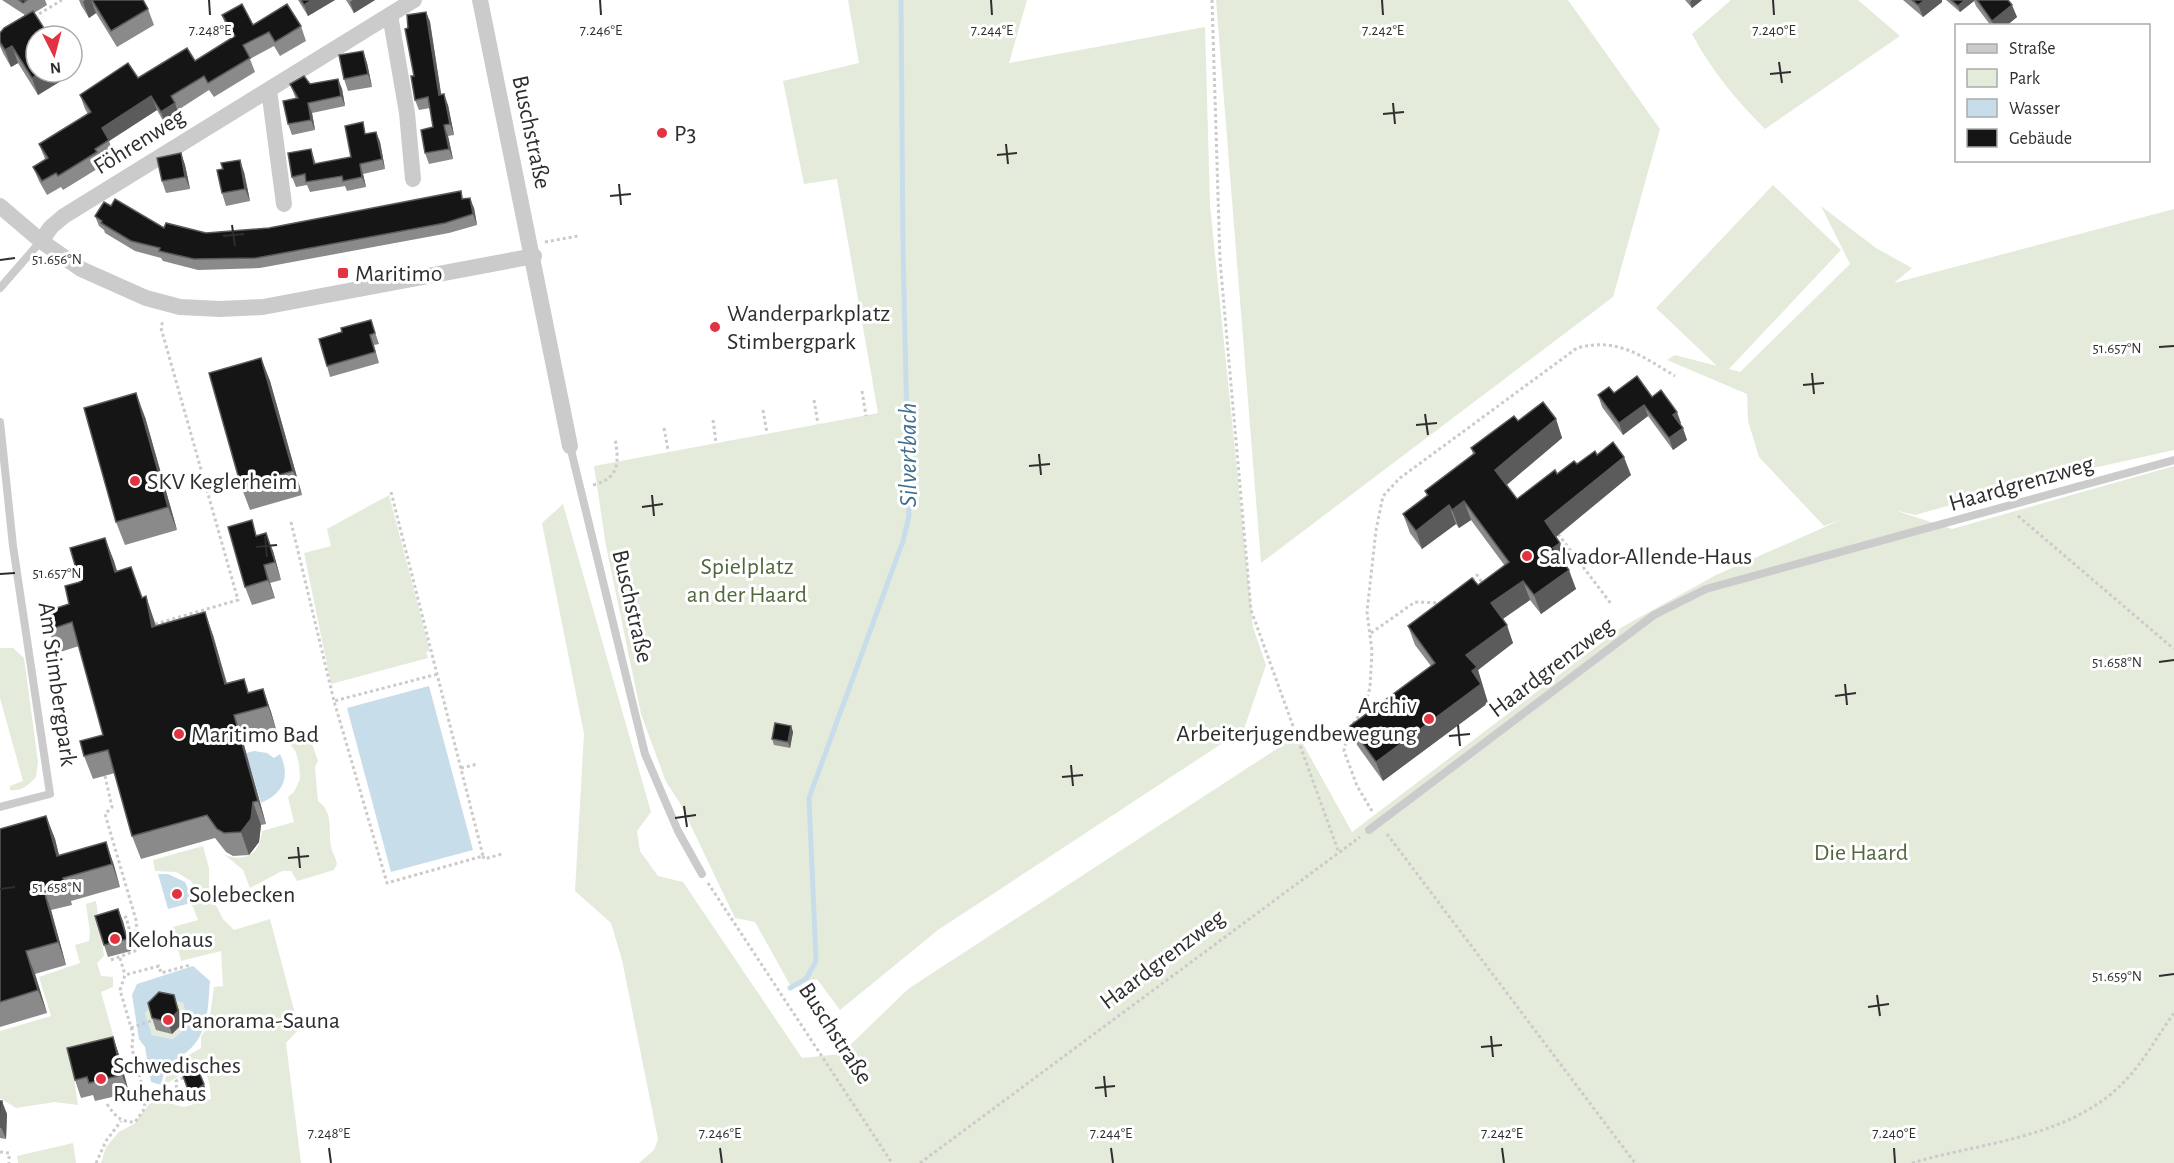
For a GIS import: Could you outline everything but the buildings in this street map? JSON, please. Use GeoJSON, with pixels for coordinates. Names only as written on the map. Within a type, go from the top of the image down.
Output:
{"type":"FeatureCollection","features":[{"type":"Feature","properties":{"kind":"street","name":"Föhrenweg"},"geometry":{"type":"LineString","coordinates":[[41,241],[51,226],[64,216],[414,0]]}},
{"type":"Feature","properties":{"kind":"street","name":"Buschstraße"},"geometry":{"type":"LineString","coordinates":[[480,0],[570,446]]}},
{"type":"Feature","properties":{"kind":"street"},"geometry":{"type":"LineString","coordinates":[[390,15],[406,113],[413,179]]}},
{"type":"Feature","properties":{"kind":"street"},"geometry":{"type":"LineString","coordinates":[[269,90],[284,204]]}},
{"type":"Feature","properties":{"kind":"street"},"geometry":{"type":"LineString","coordinates":[[0,206],[41,241],[81,269],[146,298],[166,303],[220,309],[262,307],[532,250]]}},
{"type":"Feature","properties":{"kind":"lane"},"geometry":{"type":"LineString","coordinates":[[0,288],[41,241]]}},
{"type":"Feature","properties":{"kind":"lane","name":"Am Stimbergpark"},"geometry":{"type":"LineString","coordinates":[[0,422],[13,546],[50,794],[0,807]]}},
{"type":"Feature","properties":{"kind":"lane","name":"Buschstraße"},"geometry":{"type":"LineString","coordinates":[[570,446],[645,753],[678,831],[702,874]]}},
{"type":"Feature","properties":{"kind":"lane","name":"Haardgrenzweg"},"geometry":{"type":"LineString","coordinates":[[1369,830],[1654,615],[1706,589],[2174,460]]}},
{"type":"Feature","properties":{"kind":"path"},"geometry":{"type":"LineString","coordinates":[[33,18],[62,0]]}},
{"type":"Feature","properties":{"kind":"path"},"geometry":{"type":"LineString","coordinates":[[1212,0],[1220,260],[1251,610],[1338,853]]}},
{"type":"Feature","properties":{"kind":"path"},"geometry":{"type":"LineString","coordinates":[[532,250],[578,236]]}},
{"type":"Feature","properties":{"kind":"path"},"geometry":{"type":"LineString","coordinates":[[155,624],[238,600],[161,328],[166,303]]}},
{"type":"Feature","properties":{"kind":"path"},"geometry":{"type":"LineString","coordinates":[[1635,1163],[1378,822],[1357,786],[1344,751],[1348,731],[1365,707],[1370,687],[1371,633],[1368,601],[1376,530],[1383,496],[1400,478],[1577,348],[1608,343],[1638,354],[1675,376]]}},
{"type":"Feature","properties":{"kind":"path"},"geometry":{"type":"LineString","coordinates":[[862,391],[866,416]]}},
{"type":"Feature","properties":{"kind":"path"},"geometry":{"type":"LineString","coordinates":[[814,400],[818,423]]}},
{"type":"Feature","properties":{"kind":"path"},"geometry":{"type":"LineString","coordinates":[[763,410],[767,433]]}},
{"type":"Feature","properties":{"kind":"path"},"geometry":{"type":"LineString","coordinates":[[712,420],[716,442]]}},
{"type":"Feature","properties":{"kind":"path"},"geometry":{"type":"LineString","coordinates":[[664,428],[668,450]]}},
{"type":"Feature","properties":{"kind":"path"},"geometry":{"type":"LineString","coordinates":[[579,488],[607,481],[611,477],[618,459],[615,438]]}},
{"type":"Feature","properties":{"kind":"path"},"geometry":{"type":"LineString","coordinates":[[391,492],[483,856],[484,859],[502,854]]}},
{"type":"Feature","properties":{"kind":"path"},"geometry":{"type":"LineString","coordinates":[[2007,507],[2174,649]]}},
{"type":"Feature","properties":{"kind":"path"},"geometry":{"type":"LineString","coordinates":[[291,522],[334,701],[387,883],[483,856]]}},
{"type":"Feature","properties":{"kind":"path"},"geometry":{"type":"LineString","coordinates":[[1563,526],[1556,532],[1612,605]]}},
{"type":"Feature","properties":{"kind":"path"},"geometry":{"type":"LineString","coordinates":[[1563,557],[1571,551]]}},
{"type":"Feature","properties":{"kind":"path"},"geometry":{"type":"LineString","coordinates":[[1470,581],[1477,576],[1488,590]]}},
{"type":"Feature","properties":{"kind":"path"},"geometry":{"type":"LineString","coordinates":[[1371,633],[1415,602],[1441,603],[1448,598]]}},
{"type":"Feature","properties":{"kind":"path"},"geometry":{"type":"LineString","coordinates":[[334,701],[438,674]]}},
{"type":"Feature","properties":{"kind":"path"},"geometry":{"type":"LineString","coordinates":[[461,768],[478,764]]}},
{"type":"Feature","properties":{"kind":"path"},"geometry":{"type":"LineString","coordinates":[[105,776],[112,807],[105,814],[136,920],[137,930],[131,936]]}},
{"type":"Feature","properties":{"kind":"path","name":"Haardgrenzweg"},"geometry":{"type":"LineString","coordinates":[[920,1163],[1369,830]]}},
{"type":"Feature","properties":{"kind":"path","name":"Buschstraße"},"geometry":{"type":"LineString","coordinates":[[702,874],[892,1163]]}},
{"type":"Feature","properties":{"kind":"path"},"geometry":{"type":"LineString","coordinates":[[111,960],[135,951],[126,917],[114,921]]}},
{"type":"Feature","properties":{"kind":"path"},"geometry":{"type":"LineString","coordinates":[[106,1104],[121,1120],[135,1122],[143,1111],[146,1099],[132,1049],[133,1028],[120,990],[125,975],[120,958]]}},
{"type":"Feature","properties":{"kind":"path"},"geometry":{"type":"LineString","coordinates":[[125,975],[159,966],[161,973],[190,965]]}},
{"type":"Feature","properties":{"kind":"path"},"geometry":{"type":"LineString","coordinates":[[1912,1163],[2063,1124],[2093,1106],[2123,1083],[2174,1013]]}},
{"type":"Feature","properties":{"kind":"path"},"geometry":{"type":"LineString","coordinates":[[133,1028],[152,1022]]}},
{"type":"Feature","properties":{"kind":"path"},"geometry":{"type":"LineString","coordinates":[[146,1099],[177,1092],[176,1081],[190,1073]]}},
{"type":"Feature","properties":{"kind":"path"},"geometry":{"type":"LineString","coordinates":[[96,1163],[106,1141],[121,1120]]}},
{"type":"Feature","properties":{"kind":"path"},"geometry":{"type":"LineString","coordinates":[[0,1152],[9,1153],[9,1163]]}},
{"type":"Feature","properties":{"kind":"green space","name":"Spielplatz an der Haard"},"geometry":{"type":"Polygon","coordinates":[[[848,0],[1027,0],[1009,63],[1205,27],[1210,205],[1253,627],[1266,665],[1244,729],[938,930],[840,1010],[817,979],[790,985],[755,922],[735,918],[680,803],[666,782],[641,714],[606,546],[594,466],[878,413],[837,179],[804,184],[783,81],[859,63],[848,0]]]}},
{"type":"Feature","properties":{"kind":"green space"},"geometry":{"type":"Polygon","coordinates":[[[1216,0],[1568,0],[1660,129],[1613,297],[1261,563],[1216,0]]]}},
{"type":"Feature","properties":{"kind":"green space"},"geometry":{"type":"Polygon","coordinates":[[[1731,0],[1858,0],[1900,36],[1765,129],[1725,84],[1707,60],[1692,34],[1731,0]]]}},
{"type":"Feature","properties":{"kind":"green space","name":"Die Haard"},"geometry":{"type":"Polygon","coordinates":[[[1773,185],[1841,250],[1729,369],[1740,372],[1850,264],[1821,206],[1876,248],[1912,268],[1894,283],[2174,209],[2174,450],[2044,479],[1915,515],[1894,510],[1952,529],[2174,466],[2174,1163],[639,1163],[654,1150],[658,1139],[622,960],[611,923],[575,891],[584,734],[542,523],[563,504],[651,812],[637,831],[640,851],[658,876],[683,882],[802,1058],[841,1054],[908,989],[1298,735],[1352,832],[1622,627],[1716,575],[1843,519],[1824,526],[1759,457],[1748,421],[1747,394],[1667,360],[1675,355],[1717,366],[1656,308],[1773,185]]]}},
{"type":"Feature","properties":{"kind":"green space"},"geometry":{"type":"Polygon","coordinates":[[[389,495],[430,651],[426,652],[428,658],[331,684],[304,553],[331,546],[327,529],[389,495]]]}},
{"type":"Feature","properties":{"kind":"green space"},"geometry":{"type":"Polygon","coordinates":[[[0,648],[13,648],[24,658],[38,762],[36,777],[28,785],[18,790],[10,790],[10,786],[23,781],[0,698],[0,648]]]}},
{"type":"Feature","properties":{"kind":"green space"},"geometry":{"type":"Polygon","coordinates":[[[295,730],[308,732],[318,761],[315,767],[318,801],[323,805],[328,816],[331,846],[337,864],[334,870],[297,881],[291,871],[282,871],[250,888],[243,870],[225,855],[246,857],[255,850],[261,839],[262,831],[294,822],[288,797],[294,792],[300,779],[299,764],[296,752],[282,734],[295,730]]]}},
{"type":"Feature","properties":{"kind":"green space"},"geometry":{"type":"Polygon","coordinates":[[[203,846],[209,868],[209,892],[223,919],[234,930],[270,919],[299,1029],[286,1043],[301,1163],[101,1163],[106,1147],[119,1132],[134,1124],[153,1099],[184,1107],[211,1099],[206,1074],[196,1063],[180,1066],[179,1076],[163,1086],[170,1066],[201,1048],[201,1037],[209,1023],[214,987],[223,986],[221,951],[181,961],[173,927],[198,920],[192,905],[195,889],[191,881],[176,872],[155,871],[153,860],[203,846]]]}},
{"type":"Feature","properties":{"kind":"green space"},"geometry":{"type":"Polygon","coordinates":[[[96,901],[104,956],[97,963],[101,976],[113,977],[113,987],[101,992],[118,1052],[72,1066],[78,1105],[55,1102],[16,1108],[0,1098],[0,1031],[51,1016],[39,977],[80,963],[75,945],[89,941],[86,904],[96,901]]]}},
{"type":"Feature","properties":{"kind":"green space"},"geometry":{"type":"Polygon","coordinates":[[[161,996],[183,1003],[189,1025],[173,1039],[152,1035],[145,1013],[161,996]]]}},
{"type":"Feature","properties":{"kind":"green space"},"geometry":{"type":"Polygon","coordinates":[[[73,1143],[76,1163],[18,1163],[17,1156],[73,1143]]]}},
{"type":"Feature","properties":{"kind":"water"},"geometry":{"type":"Polygon","coordinates":[[[429,686],[473,850],[391,872],[347,708],[429,686]]]}},
{"type":"Feature","properties":{"kind":"water"},"geometry":{"type":"Polygon","coordinates":[[[254,751],[267,753],[274,758],[280,754],[285,770],[280,790],[261,803],[246,753],[254,751]]]}},
{"type":"Feature","properties":{"kind":"water","name":"Solebecken"},"geometry":{"type":"Polygon","coordinates":[[[158,874],[168,874],[185,882],[191,896],[187,904],[168,909],[158,874]]]}},
{"type":"Feature","properties":{"kind":"water"},"geometry":{"type":"Polygon","coordinates":[[[193,966],[210,981],[207,1015],[202,1031],[193,1046],[166,1070],[161,1085],[151,1082],[145,1047],[139,1039],[132,995],[137,984],[193,966]],[[161,996],[145,1013],[152,1035],[173,1039],[189,1025],[183,1003],[161,996]]]}},
{"type":"Feature","properties":{"kind":"waterway","name":"Silvertbach"},"geometry":{"type":"LineString","coordinates":[[790,988],[806,979],[816,961],[809,798],[903,541],[909,516],[903,248],[901,0]]}},
{"type":"Feature","properties":{"kind":"place","name":"P3"},"geometry":{"type":"Point","coordinates":[662,133]}},
{"type":"Feature","properties":{"kind":"place","name":"Maritimo"},"geometry":{"type":"Point","coordinates":[343,273]}},
{"type":"Feature","properties":{"kind":"place","name":"Wanderparkplatz Stimbergpark"},"geometry":{"type":"Point","coordinates":[715,327]}},
{"type":"Feature","properties":{"kind":"place","name":"SKV Keglerheim"},"geometry":{"type":"Point","coordinates":[135,481]}},
{"type":"Feature","properties":{"kind":"place","name":"Salvador-Allende-Haus"},"geometry":{"type":"Point","coordinates":[1527,556]}},
{"type":"Feature","properties":{"kind":"place","name":"Archiv Arbeiterjugendbewegung"},"geometry":{"type":"Point","coordinates":[1429,719]}},
{"type":"Feature","properties":{"kind":"place","name":"Maritimo Bad"},"geometry":{"type":"Point","coordinates":[179,734]}},
{"type":"Feature","properties":{"kind":"place","name":"Solebecken"},"geometry":{"type":"Point","coordinates":[177,894]}},
{"type":"Feature","properties":{"kind":"place","name":"Kelohaus"},"geometry":{"type":"Point","coordinates":[115,939]}},
{"type":"Feature","properties":{"kind":"place","name":"Panorama-Sauna"},"geometry":{"type":"Point","coordinates":[168,1020]}},
{"type":"Feature","properties":{"kind":"place","name":"Schwedisches Ruhehaus"},"geometry":{"type":"Point","coordinates":[101,1079]}}]}
